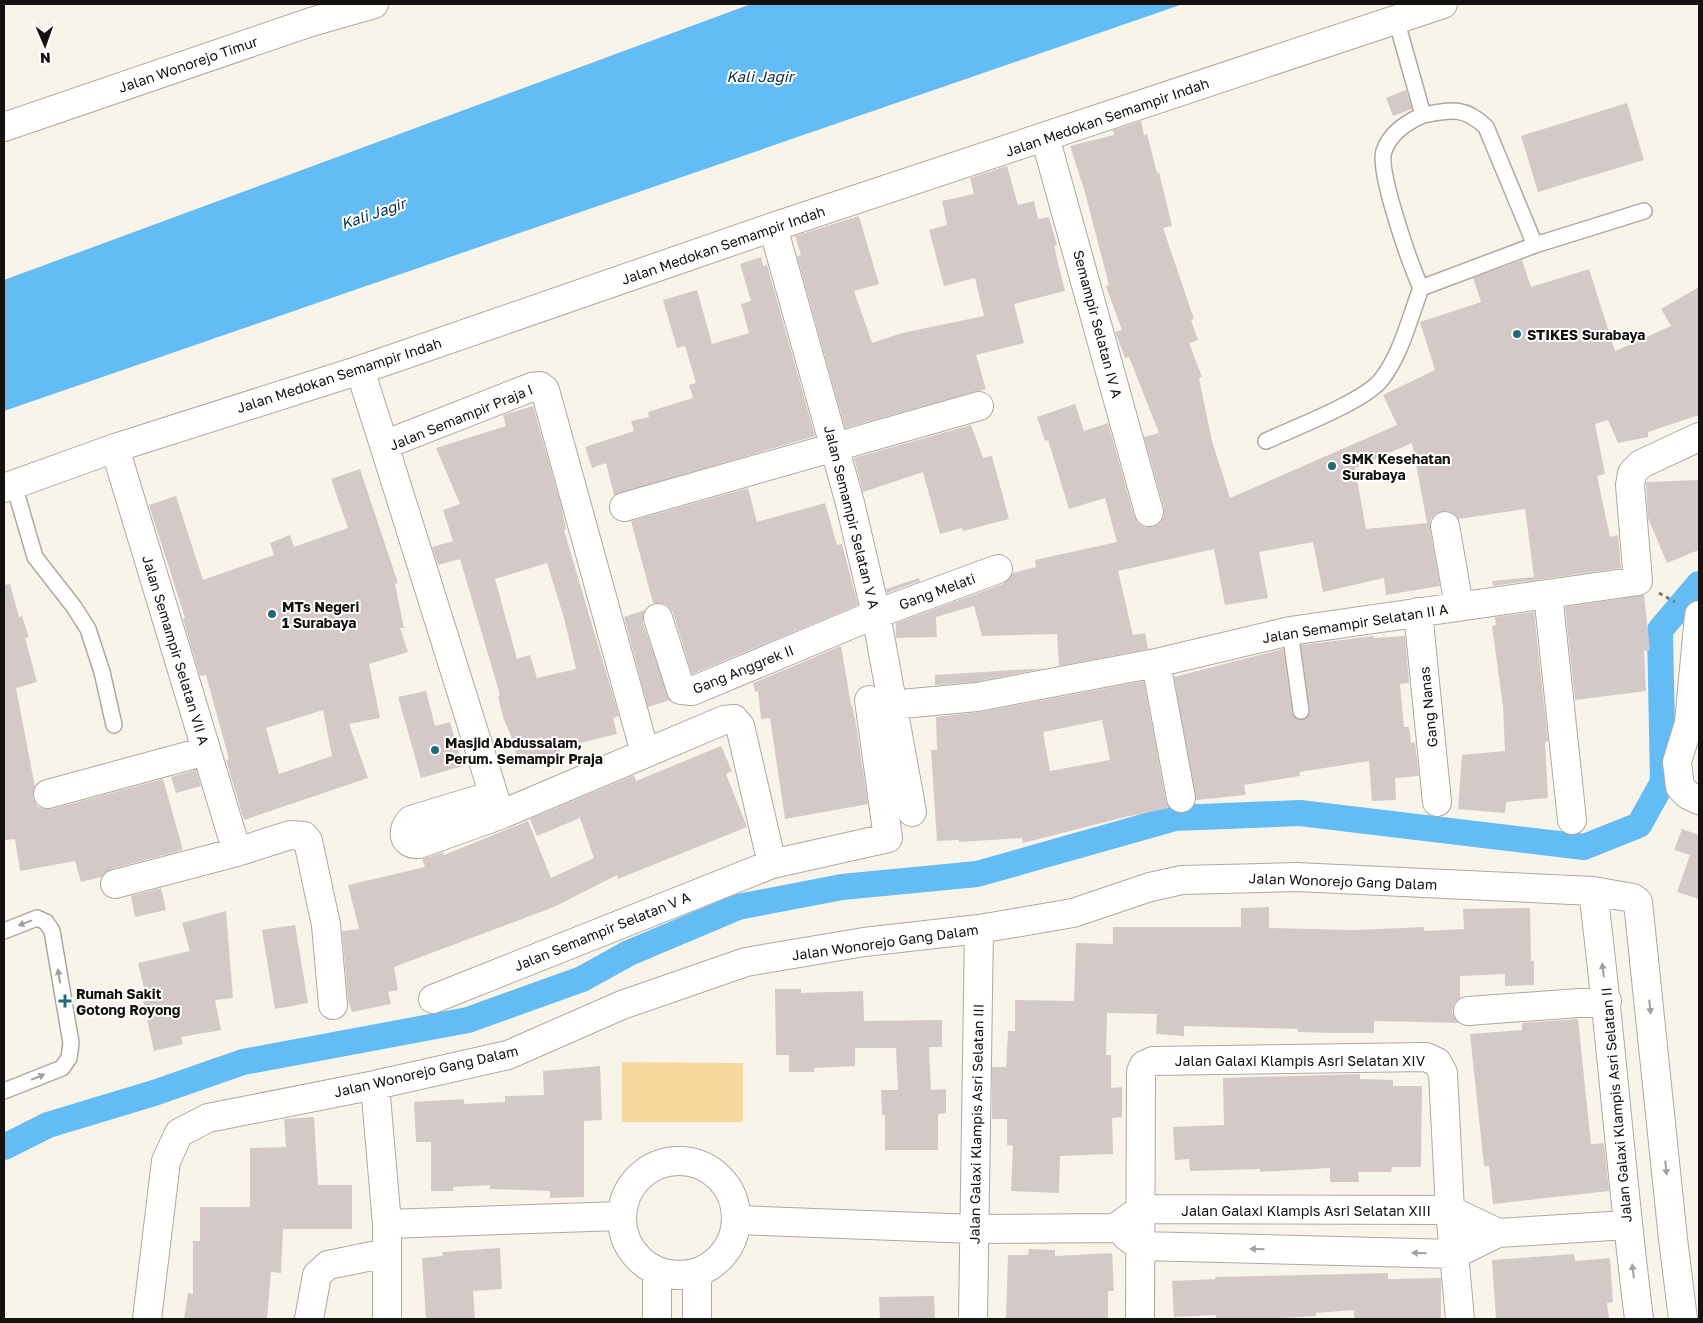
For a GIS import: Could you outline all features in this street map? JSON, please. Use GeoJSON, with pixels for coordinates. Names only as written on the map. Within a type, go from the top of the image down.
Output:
{"type":"FeatureCollection","features":[{"type":"Feature","properties":{"kind":"street","name":"Jalan Wonorejo Timur"},"geometry":{"type":"LineString","coordinates":[[4,127],[310,13],[374,4]]}},
{"type":"Feature","properties":{"kind":"street","name":"Jalan Medokan Semampir Indah"},"geometry":{"type":"LineString","coordinates":[[9,487],[115,448],[360,370],[773,227],[1443,4]]}},
{"type":"Feature","properties":{"kind":"street","name":"Semampir Selatan IV A"},"geometry":{"type":"LineString","coordinates":[[1045,137],[1149,512]]}},
{"type":"Feature","properties":{"kind":"street","name":"Jalan Semampir Selatan V A"},"geometry":{"type":"LineString","coordinates":[[433,998],[772,864],[888,838],[876,614],[836,446],[773,227]]}},
{"type":"Feature","properties":{"kind":"street"},"geometry":{"type":"LineString","coordinates":[[360,370],[384,446]]}},
{"type":"Feature","properties":{"kind":"street","name":"Jalan Semampir Praja I"},"geometry":{"type":"LineString","coordinates":[[496,805],[384,446],[532,387],[540,386],[545,390],[645,753]]}},
{"type":"Feature","properties":{"kind":"street"},"geometry":{"type":"LineString","coordinates":[[624,507],[980,406]]}},
{"type":"Feature","properties":{"kind":"street","name":"Jalan Semampir Selatan II A"},"geometry":{"type":"LineString","coordinates":[[880,703],[977,697],[1156,663],[1290,631],[1638,581],[1630,485],[1632,473],[1641,464],[1699,437]]}},
{"type":"Feature","properties":{"kind":"street","name":"Jalan Semampir Selatan VII A"},"geometry":{"type":"LineString","coordinates":[[115,448],[237,852]]}},
{"type":"Feature","properties":{"kind":"street"},"geometry":{"type":"LineString","coordinates":[[1445,526],[1459,606]]}},
{"type":"Feature","properties":{"kind":"street","name":"Gang Melati"},"geometry":{"type":"LineString","coordinates":[[876,614],[998,569]]}},
{"type":"Feature","properties":{"kind":"street"},"geometry":{"type":"LineString","coordinates":[[1548,594],[1572,820]]}},
{"type":"Feature","properties":{"kind":"street"},"geometry":{"type":"LineString","coordinates":[[1692,611],[1694,723],[1680,750],[1677,776],[1680,787],[1688,795],[1699,800]]}},
{"type":"Feature","properties":{"kind":"street","name":"Gang Nanas"},"geometry":{"type":"LineString","coordinates":[[1418,612],[1437,802]]}},
{"type":"Feature","properties":{"kind":"street","name":"Gang Anggrek II"},"geometry":{"type":"LineString","coordinates":[[658,618],[681,690],[686,692],[713,684],[876,614]]}},
{"type":"Feature","properties":{"kind":"street"},"geometry":{"type":"LineString","coordinates":[[1156,663],[1181,798]]}},
{"type":"Feature","properties":{"kind":"street","name":"Jalan Semampir Selatan V A"},"geometry":{"type":"LineString","coordinates":[[880,703],[912,812]]}},
{"type":"Feature","properties":{"kind":"street"},"geometry":{"type":"LineString","coordinates":[[405,841],[411,845],[419,844],[496,805],[645,753],[724,720],[734,720],[740,726],[772,864]]}},
{"type":"Feature","properties":{"kind":"street"},"geometry":{"type":"LineString","coordinates":[[48,794],[206,751]]}},
{"type":"Feature","properties":{"kind":"street"},"geometry":{"type":"LineString","coordinates":[[115,884],[237,852],[290,835],[301,834],[308,842],[326,925],[333,1005]]}},
{"type":"Feature","properties":{"kind":"street","name":"Jalan Wonorejo Gang Dalam"},"geometry":{"type":"LineString","coordinates":[[147,1319],[166,1161],[179,1133],[208,1118],[375,1085],[508,1054],[622,1005],[746,962],[864,942],[979,929],[1073,912],[1150,887],[1190,880],[1296,877],[1593,891],[1634,898],[1640,906],[1673,1239],[1683,1319]]}},
{"type":"Feature","properties":{"kind":"street","name":"Jalan Galaxi Klampis Asri Selatan II"},"geometry":{"type":"LineString","coordinates":[[1593,891],[1607,1001],[1627,1225],[1639,1319]]}},
{"type":"Feature","properties":{"kind":"street","name":"Jalan Galaxi Klampis Asri Selatan III"},"geometry":{"type":"LineString","coordinates":[[973,1319],[979,929]]}},
{"type":"Feature","properties":{"kind":"street"},"geometry":{"type":"LineString","coordinates":[[1468,1011],[1607,1001]]}},
{"type":"Feature","properties":{"kind":"street","name":"Jalan Galaxi Klampis Asri Selatan XIV"},"geometry":{"type":"LineString","coordinates":[[1141,1210],[1141,1072],[1144,1065],[1153,1061],[1426,1057],[1437,1062],[1443,1073],[1450,1210],[1460,1319]]}},
{"type":"Feature","properties":{"kind":"street"},"geometry":{"type":"LineString","coordinates":[[375,1085],[387,1224],[387,1319]]}},
{"type":"Feature","properties":{"kind":"street"},"geometry":{"type":"LineString","coordinates":[[681,1161],[698,1165],[714,1173],[727,1186],[734,1202],[737,1220],[734,1237],[725,1253],[713,1265],[697,1273],[677,1276],[657,1272],[642,1263],[630,1250],[623,1234],[621,1216],[624,1199],[633,1183],[647,1171],[663,1163],[681,1161]]}},
{"type":"Feature","properties":{"kind":"street"},"geometry":{"type":"LineString","coordinates":[[737,1220],[974,1229],[1115,1228],[1141,1210]]}},
{"type":"Feature","properties":{"kind":"street"},"geometry":{"type":"LineString","coordinates":[[1140,1319],[1141,1210]]}},
{"type":"Feature","properties":{"kind":"street","name":"Jalan Galaxi Klampis Asri Selatan XIII"},"geometry":{"type":"LineString","coordinates":[[1141,1210],[1450,1210],[1498,1233]]}},
{"type":"Feature","properties":{"kind":"street"},"geometry":{"type":"LineString","coordinates":[[387,1224],[621,1216]]}},
{"type":"Feature","properties":{"kind":"street","name":"Jalan Galaxi Klampis Asri Selatan XIII"},"geometry":{"type":"LineString","coordinates":[[1140,1246],[1455,1254],[1498,1233],[1627,1225]]}},
{"type":"Feature","properties":{"kind":"street"},"geometry":{"type":"LineString","coordinates":[[1115,1228],[1140,1246]]}},
{"type":"Feature","properties":{"kind":"street"},"geometry":{"type":"LineString","coordinates":[[309,1319],[317,1275],[328,1265],[387,1253]]}},
{"type":"Feature","properties":{"kind":"street"},"geometry":{"type":"LineString","coordinates":[[657,1272],[657,1319]]}},
{"type":"Feature","properties":{"kind":"street"},"geometry":{"type":"LineString","coordinates":[[697,1273],[697,1319]]}},
{"type":"Feature","properties":{"kind":"lane"},"geometry":{"type":"LineString","coordinates":[[1396,19],[1423,115]]}},
{"type":"Feature","properties":{"kind":"lane"},"geometry":{"type":"LineString","coordinates":[[1266,441],[1367,394],[1381,380],[1391,364],[1421,288],[1410,263],[1383,168],[1384,151],[1408,121],[1423,115],[1462,110],[1477,118],[1486,127],[1535,245]]}},
{"type":"Feature","properties":{"kind":"lane"},"geometry":{"type":"LineString","coordinates":[[1421,288],[1535,245],[1644,211]]}},
{"type":"Feature","properties":{"kind":"lane"},"geometry":{"type":"LineString","coordinates":[[9,487],[35,557],[74,607],[88,629],[102,672],[114,725]]}},
{"type":"Feature","properties":{"kind":"lane"},"geometry":{"type":"LineString","coordinates":[[1290,631],[1301,711]]}},
{"type":"Feature","properties":{"kind":"lane"},"geometry":{"type":"LineString","coordinates":[[4,930],[37,918],[46,922],[52,930],[71,1043],[69,1058],[62,1068],[4,1091]]}},
{"type":"Feature","properties":{"kind":"path"},"geometry":{"type":"LineString","coordinates":[[1651,589],[1692,611]]}},
{"type":"Feature","properties":{"kind":"shaded area"},"geometry":{"type":"Polygon","coordinates":[[[622,1062],[743,1063],[743,1122],[622,1122],[622,1062]]]}},
{"type":"Feature","properties":{"kind":"water","name":"Kali Jagir"},"geometry":{"type":"Polygon","coordinates":[[[751,4],[1183,4],[4,411],[4,280],[751,4]]]}},
{"type":"Feature","properties":{"kind":"building"},"geometry":{"type":"Polygon","coordinates":[[[1406,90],[1412,109],[1393,116],[1386,98],[1406,90]]]}},
{"type":"Feature","properties":{"kind":"building"},"geometry":{"type":"Polygon","coordinates":[[[1627,103],[1644,160],[1538,192],[1521,136],[1627,103]]]}},
{"type":"Feature","properties":{"kind":"building"},"geometry":{"type":"Polygon","coordinates":[[[1141,121],[1144,135],[1147,134],[1157,173],[1159,172],[1172,226],[1163,228],[1194,319],[1191,320],[1198,340],[1189,343],[1202,377],[1199,378],[1212,441],[1230,498],[1397,425],[1383,395],[1435,370],[1420,322],[1481,302],[1473,278],[1522,260],[1531,287],[1589,269],[1615,351],[1671,326],[1661,309],[1699,287],[1699,415],[1648,432],[1648,437],[1618,443],[1608,420],[1595,424],[1605,474],[1597,476],[1610,537],[1618,535],[1621,568],[1493,586],[1492,581],[1534,577],[1525,509],[1459,519],[1451,512],[1443,511],[1435,514],[1430,521],[1440,586],[1386,595],[1384,578],[1323,592],[1313,542],[1259,552],[1268,598],[1225,605],[1214,549],[1118,571],[1133,635],[1145,633],[1148,649],[1059,666],[1057,634],[982,636],[974,606],[936,617],[937,637],[896,638],[896,623],[1003,584],[1013,573],[1036,567],[1035,560],[1117,542],[1105,498],[1069,509],[1048,440],[1045,441],[1037,417],[1075,404],[1084,431],[1108,423],[1134,516],[1138,523],[1145,527],[1153,527],[1160,523],[1164,516],[1164,508],[1144,437],[1159,433],[1129,357],[1125,358],[1115,332],[1122,330],[1106,286],[1109,285],[1084,189],[1070,146],[1114,135],[1113,130],[1141,121]],[[1412,443],[1355,468],[1366,529],[1427,523],[1412,443]]]}},
{"type":"Feature","properties":{"kind":"building"},"geometry":{"type":"Polygon","coordinates":[[[1007,166],[1018,205],[1034,201],[1038,219],[1049,217],[1057,245],[1054,246],[1065,291],[1014,304],[1024,343],[976,355],[986,389],[845,428],[797,256],[801,255],[795,236],[859,216],[879,284],[854,291],[872,343],[902,333],[984,316],[975,278],[944,286],[929,230],[947,225],[942,201],[974,194],[970,178],[1007,166]]]}},
{"type":"Feature","properties":{"kind":"building"},"geometry":{"type":"Polygon","coordinates":[[[761,257],[763,266],[767,265],[815,436],[614,495],[606,463],[592,468],[585,447],[634,431],[631,421],[649,417],[648,412],[693,398],[689,385],[696,383],[685,346],[677,348],[663,300],[697,290],[712,344],[749,333],[741,304],[751,301],[740,264],[761,257]]]}},
{"type":"Feature","properties":{"kind":"building"},"geometry":{"type":"Polygon","coordinates":[[[533,406],[561,505],[566,529],[564,530],[619,716],[613,718],[617,734],[559,748],[560,753],[518,764],[513,741],[503,717],[498,696],[500,695],[460,559],[438,565],[432,547],[453,541],[443,510],[460,504],[436,448],[506,426],[503,415],[533,406]],[[547,563],[495,579],[517,659],[530,655],[537,678],[576,669],[564,618],[547,563]]]}},
{"type":"Feature","properties":{"kind":"building"},"geometry":{"type":"Polygon","coordinates":[[[971,425],[983,458],[992,456],[1009,519],[963,531],[962,528],[940,534],[923,472],[863,492],[854,458],[971,425]]]}},
{"type":"Feature","properties":{"kind":"building"},"geometry":{"type":"Polygon","coordinates":[[[360,469],[398,583],[395,584],[404,628],[400,628],[408,652],[369,664],[380,718],[349,724],[368,778],[244,820],[226,760],[229,759],[206,675],[200,676],[183,619],[185,618],[149,505],[176,496],[203,580],[274,555],[270,543],[290,535],[294,547],[348,528],[331,479],[360,469]],[[323,710],[266,728],[279,774],[332,756],[323,710]]]}},
{"type":"Feature","properties":{"kind":"building"},"geometry":{"type":"Polygon","coordinates":[[[1699,480],[1699,550],[1667,563],[1648,518],[1646,482],[1699,480]]]}},
{"type":"Feature","properties":{"kind":"building"},"geometry":{"type":"Polygon","coordinates":[[[748,488],[757,522],[825,503],[837,545],[842,544],[858,605],[692,674],[673,613],[668,606],[662,603],[653,603],[631,521],[748,488]]]}},
{"type":"Feature","properties":{"kind":"building"},"geometry":{"type":"Polygon","coordinates":[[[919,578],[920,581],[887,593],[886,589],[919,578]]]}},
{"type":"Feature","properties":{"kind":"building"},"geometry":{"type":"Polygon","coordinates":[[[10,584],[19,617],[22,616],[29,637],[25,638],[37,682],[16,688],[35,787],[33,798],[38,807],[52,809],[163,779],[183,850],[111,869],[102,877],[81,882],[75,861],[20,871],[15,839],[4,840],[4,585],[10,584]]]}},
{"type":"Feature","properties":{"kind":"building"},"geometry":{"type":"Polygon","coordinates":[[[1644,595],[1650,650],[1644,651],[1646,691],[1575,700],[1565,607],[1644,595]]]}},
{"type":"Feature","properties":{"kind":"building"},"geometry":{"type":"Polygon","coordinates":[[[645,610],[643,623],[670,700],[648,707],[624,617],[645,610]]]}},
{"type":"Feature","properties":{"kind":"building"},"geometry":{"type":"Polygon","coordinates":[[[1534,612],[1548,741],[1545,742],[1548,798],[1506,802],[1505,813],[1458,809],[1462,755],[1505,751],[1503,707],[1492,626],[1496,625],[1495,617],[1534,612]]]}},
{"type":"Feature","properties":{"kind":"building"},"geometry":{"type":"Polygon","coordinates":[[[1374,636],[1374,638],[1405,636],[1409,683],[1400,684],[1404,727],[1409,727],[1411,743],[1415,742],[1419,776],[1395,778],[1396,800],[1372,801],[1369,761],[1299,772],[1300,776],[1244,785],[1246,795],[1196,800],[1174,677],[1283,649],[1292,713],[1297,719],[1303,720],[1309,715],[1310,710],[1301,645],[1374,636]]]}},
{"type":"Feature","properties":{"kind":"building"},"geometry":{"type":"Polygon","coordinates":[[[841,646],[856,724],[868,804],[785,819],[770,718],[761,719],[758,691],[755,692],[753,683],[841,646]]]}},
{"type":"Feature","properties":{"kind":"building"},"geometry":{"type":"Polygon","coordinates":[[[1046,668],[975,682],[935,685],[935,675],[1046,668]]]}},
{"type":"Feature","properties":{"kind":"building"},"geometry":{"type":"Polygon","coordinates":[[[1144,681],[1166,801],[1169,808],[1125,817],[1023,843],[1022,838],[959,842],[959,840],[937,841],[931,750],[937,750],[936,717],[980,712],[1144,681]],[[1102,720],[1043,732],[1050,771],[1110,760],[1102,720]]]}},
{"type":"Feature","properties":{"kind":"building","name":"Masjid Abdussalam, Perum. Semampir Praja"},"geometry":{"type":"Polygon","coordinates":[[[426,691],[435,726],[450,722],[463,766],[421,778],[398,697],[426,691]]]}},
{"type":"Feature","properties":{"kind":"building"},"geometry":{"type":"Polygon","coordinates":[[[721,746],[732,771],[726,774],[747,827],[618,879],[617,875],[554,907],[394,967],[398,990],[388,992],[391,1004],[352,1012],[348,1000],[342,931],[359,929],[348,885],[425,867],[422,859],[443,852],[444,855],[528,821],[551,878],[594,858],[580,818],[537,836],[530,819],[634,775],[636,781],[721,746]]]}},
{"type":"Feature","properties":{"kind":"building"},"geometry":{"type":"Polygon","coordinates":[[[196,770],[201,786],[176,793],[171,777],[196,770]]]}},
{"type":"Feature","properties":{"kind":"building"},"geometry":{"type":"Polygon","coordinates":[[[1682,829],[1699,835],[1699,899],[1677,892],[1690,855],[1674,850],[1682,829]]]}},
{"type":"Feature","properties":{"kind":"building"},"geometry":{"type":"Polygon","coordinates":[[[161,888],[166,910],[135,917],[131,896],[161,888]]]}},
{"type":"Feature","properties":{"kind":"building"},"geometry":{"type":"Polygon","coordinates":[[[1269,907],[1269,928],[1355,930],[1424,927],[1424,931],[1464,929],[1463,909],[1530,908],[1531,961],[1534,961],[1534,985],[1505,986],[1505,974],[1460,976],[1460,998],[1454,1004],[1452,1012],[1459,1023],[1374,1021],[1374,1033],[1298,1032],[1298,1029],[1184,1026],[1184,1036],[1156,1034],[1157,1014],[1107,1013],[1106,1055],[1111,1055],[1111,1088],[1122,1087],[1122,1117],[1112,1118],[1113,1154],[1060,1156],[1059,1193],[1011,1191],[1013,1146],[1007,1145],[1007,1119],[992,1119],[992,1067],[1006,1067],[1008,1031],[1015,1031],[1015,1000],[1074,1001],[1076,943],[1113,944],[1113,927],[1241,927],[1241,908],[1269,907]]]}},
{"type":"Feature","properties":{"kind":"building"},"geometry":{"type":"Polygon","coordinates":[[[226,911],[233,998],[215,1000],[221,1030],[181,1037],[183,1044],[154,1051],[141,992],[145,992],[138,963],[190,951],[182,923],[226,911]]]}},
{"type":"Feature","properties":{"kind":"building"},"geometry":{"type":"Polygon","coordinates":[[[295,925],[308,1003],[275,1009],[262,930],[295,925]]]}},
{"type":"Feature","properties":{"kind":"building"},"geometry":{"type":"Polygon","coordinates":[[[775,989],[801,989],[801,993],[863,991],[864,1021],[942,1020],[942,1047],[929,1047],[931,1090],[946,1089],[946,1113],[938,1114],[938,1150],[885,1150],[885,1115],[882,1115],[881,1090],[898,1090],[896,1048],[855,1048],[855,1066],[814,1068],[814,1072],[789,1072],[789,1055],[776,1055],[775,989]]]}},
{"type":"Feature","properties":{"kind":"building"},"geometry":{"type":"Polygon","coordinates":[[[1578,1019],[1591,1144],[1604,1143],[1609,1191],[1493,1204],[1489,1166],[1484,1166],[1470,1034],[1522,1030],[1522,1023],[1578,1019]]]}},
{"type":"Feature","properties":{"kind":"building"},"geometry":{"type":"Polygon","coordinates":[[[600,1066],[602,1120],[584,1121],[584,1197],[550,1198],[550,1191],[490,1189],[490,1185],[453,1187],[453,1191],[431,1191],[431,1142],[416,1142],[414,1102],[464,1099],[464,1104],[505,1102],[505,1096],[544,1095],[543,1071],[600,1066]]]}},
{"type":"Feature","properties":{"kind":"building"},"geometry":{"type":"Polygon","coordinates":[[[1360,1074],[1360,1079],[1393,1080],[1393,1086],[1422,1086],[1421,1167],[1392,1167],[1391,1172],[1358,1172],[1359,1182],[1330,1182],[1330,1168],[1260,1172],[1260,1169],[1190,1171],[1189,1159],[1175,1160],[1173,1127],[1224,1125],[1223,1078],[1360,1074]]]}},
{"type":"Feature","properties":{"kind":"building"},"geometry":{"type":"Polygon","coordinates":[[[314,1117],[318,1185],[352,1185],[352,1229],[283,1229],[281,1273],[271,1272],[267,1319],[184,1319],[188,1293],[193,1294],[193,1241],[200,1241],[200,1207],[250,1207],[250,1148],[286,1147],[284,1119],[314,1117]]]}},
{"type":"Feature","properties":{"kind":"building"},"geometry":{"type":"Polygon","coordinates":[[[500,1248],[502,1289],[473,1291],[475,1319],[426,1319],[422,1258],[443,1256],[442,1252],[500,1248]]]}},
{"type":"Feature","properties":{"kind":"building"},"geometry":{"type":"Polygon","coordinates":[[[1029,1249],[1055,1250],[1055,1256],[1112,1253],[1114,1291],[1108,1291],[1108,1319],[1006,1319],[1008,1255],[1028,1255],[1029,1249]]]}},
{"type":"Feature","properties":{"kind":"building"},"geometry":{"type":"Polygon","coordinates":[[[1574,1254],[1575,1261],[1610,1258],[1613,1302],[1607,1303],[1609,1319],[1496,1319],[1492,1260],[1574,1254]]]}},
{"type":"Feature","properties":{"kind":"building"},"geometry":{"type":"Polygon","coordinates":[[[1388,1273],[1388,1279],[1441,1278],[1441,1319],[1354,1319],[1354,1310],[1316,1313],[1316,1316],[1282,1318],[1216,1319],[1216,1315],[1174,1317],[1172,1281],[1215,1279],[1215,1277],[1388,1273]]]}},
{"type":"Feature","properties":{"kind":"building"},"geometry":{"type":"Polygon","coordinates":[[[934,1296],[935,1319],[880,1319],[879,1297],[934,1296]]]}},
{"type":"Feature","properties":{"kind":"waterway"},"geometry":{"type":"LineString","coordinates":[[4,1147],[48,1125],[154,1093],[243,1062],[468,1020],[582,979],[629,953],[738,907],[842,887],[977,874],[1175,818],[1300,813],[1584,847],[1639,825],[1663,782],[1660,630],[1699,584]]}},
{"type":"Feature","properties":{"kind":"place","name":"STIKES Surabaya"},"geometry":{"type":"Point","coordinates":[1517,334]}},
{"type":"Feature","properties":{"kind":"place","name":"SMK Kesehatan Surabaya"},"geometry":{"type":"Point","coordinates":[1332,466]}},
{"type":"Feature","properties":{"kind":"place","name":"MTs Negeri 1 Surabaya"},"geometry":{"type":"Point","coordinates":[272,614]}},
{"type":"Feature","properties":{"kind":"place","name":"Masjid Abdussalam, Perum. Semampir Praja"},"geometry":{"type":"Point","coordinates":[435,750]}},
{"type":"Feature","properties":{"kind":"place","name":"Rumah Sakit Gotong Royong"},"geometry":{"type":"Point","coordinates":[65,1001]}}]}
